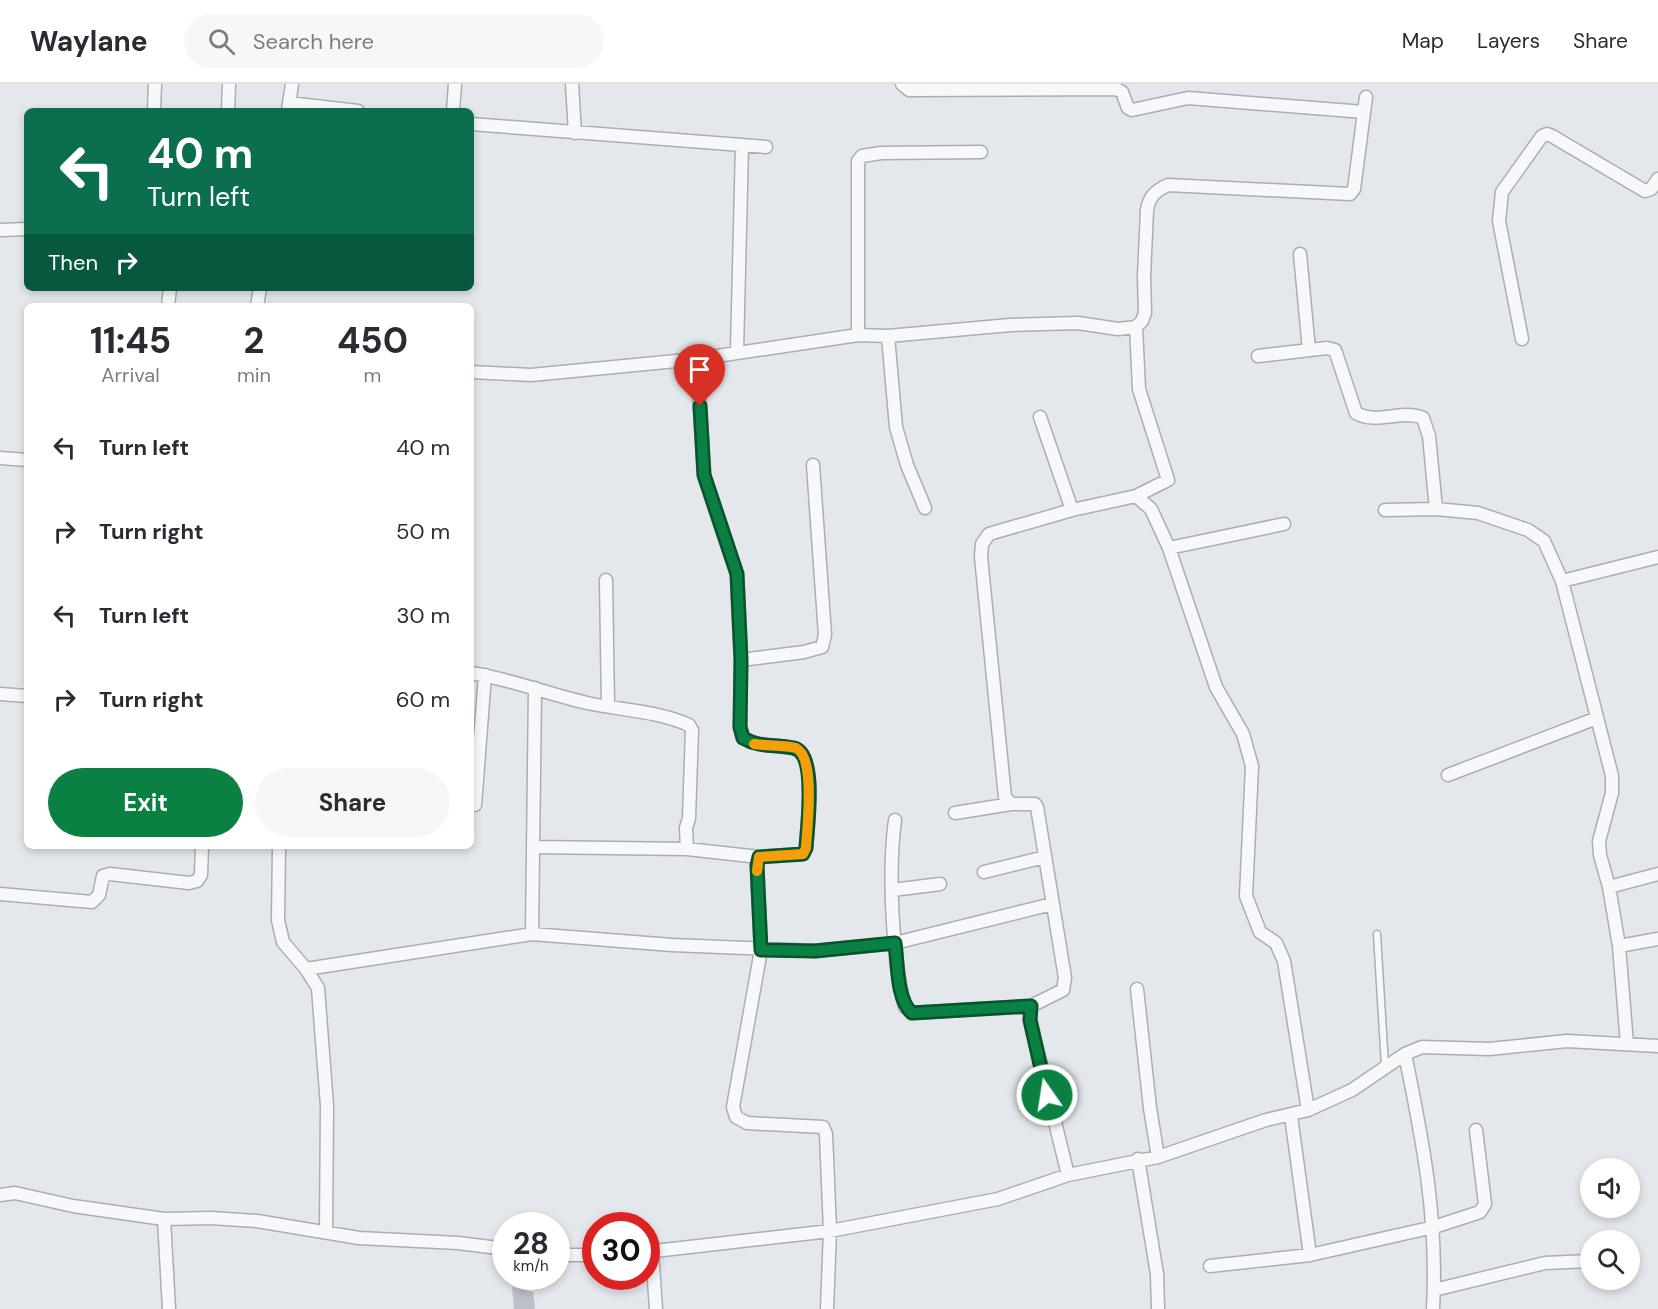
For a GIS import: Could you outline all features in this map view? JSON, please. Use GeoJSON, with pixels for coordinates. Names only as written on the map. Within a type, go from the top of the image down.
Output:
{"type":"FeatureCollection","features":[{"type":"Feature","properties":{"kind":"street"},"geometry":{"type":"LineString","coordinates":[[154,108],[155,84]]}},
{"type":"Feature","properties":{"kind":"street"},"geometry":{"type":"LineString","coordinates":[[228,108],[229,84]]}},
{"type":"Feature","properties":{"kind":"street"},"geometry":{"type":"LineString","coordinates":[[292,84],[288,107],[306,108]]}},
{"type":"Feature","properties":{"kind":"street"},"geometry":{"type":"LineString","coordinates":[[453,108],[455,84]]}},
{"type":"Feature","properties":{"kind":"street"},"geometry":{"type":"LineString","coordinates":[[572,84],[574,133]]}},
{"type":"Feature","properties":{"kind":"street"},"geometry":{"type":"LineString","coordinates":[[902,84],[909,90],[1116,89],[1122,92],[1128,108],[1132,110],[1188,98],[1364,112]]}},
{"type":"Feature","properties":{"kind":"street"},"geometry":{"type":"LineString","coordinates":[[474,372],[531,375],[696,359],[737,351],[858,336],[888,336],[1010,325],[1077,323],[1118,329],[1136,327],[1142,321],[1145,313],[1147,210],[1148,201],[1156,191],[1167,185],[1350,194],[1353,189],[1366,97]]}},
{"type":"Feature","properties":{"kind":"street"},"geometry":{"type":"LineString","coordinates":[[474,124],[766,147]]}},
{"type":"Feature","properties":{"kind":"street"},"geometry":{"type":"LineString","coordinates":[[1522,339],[1499,221],[1499,208],[1502,192],[1542,136],[1547,134],[1552,136],[1644,191],[1651,189],[1658,179]]}},
{"type":"Feature","properties":{"kind":"street"},"geometry":{"type":"LineString","coordinates":[[737,351],[742,145]]}},
{"type":"Feature","properties":{"kind":"street"},"geometry":{"type":"LineString","coordinates":[[858,336],[858,161],[862,156],[881,153],[981,152]]}},
{"type":"Feature","properties":{"kind":"street"},"geometry":{"type":"LineString","coordinates":[[0,230],[24,229]]}},
{"type":"Feature","properties":{"kind":"street"},"geometry":{"type":"LineString","coordinates":[[1300,254],[1309,350]]}},
{"type":"Feature","properties":{"kind":"street"},"geometry":{"type":"LineString","coordinates":[[1011,804],[1005,797],[1002,779],[981,557],[982,544],[989,534],[1072,510],[1136,496],[1168,480],[1139,389],[1136,327]]}},
{"type":"Feature","properties":{"kind":"street"},"geometry":{"type":"LineString","coordinates":[[888,336],[896,427],[907,465],[925,508]]}},
{"type":"Feature","properties":{"kind":"street"},"geometry":{"type":"LineString","coordinates":[[1258,356],[1327,348],[1335,350],[1340,359],[1348,393],[1356,412],[1363,417],[1417,415],[1423,418],[1429,436],[1436,509]]}},
{"type":"Feature","properties":{"kind":"street"},"geometry":{"type":"LineString","coordinates":[[534,847],[687,849],[759,857],[803,854],[806,848],[809,769],[802,753],[795,748],[754,744],[743,738],[740,727],[741,660],[737,574],[704,475],[696,359]]}},
{"type":"Feature","properties":{"kind":"street"},"geometry":{"type":"LineString","coordinates":[[1040,417],[1072,510]]}},
{"type":"Feature","properties":{"kind":"street"},"geometry":{"type":"LineString","coordinates":[[0,458],[24,460]]}},
{"type":"Feature","properties":{"kind":"street"},"geometry":{"type":"LineString","coordinates":[[741,660],[804,652],[822,647],[825,635],[813,465]]}},
{"type":"Feature","properties":{"kind":"street"},"geometry":{"type":"LineString","coordinates":[[1136,496],[1151,509],[1169,548],[1216,687],[1243,734],[1252,766],[1246,896],[1260,932],[1276,943],[1284,961],[1308,1110]]}},
{"type":"Feature","properties":{"kind":"street"},"geometry":{"type":"LineString","coordinates":[[1385,510],[1436,509],[1479,513],[1528,530],[1544,541],[1562,581],[1612,776],[1612,793],[1599,842],[1619,946],[1627,1044]]}},
{"type":"Feature","properties":{"kind":"street"},"geometry":{"type":"LineString","coordinates":[[1169,548],[1284,524]]}},
{"type":"Feature","properties":{"kind":"street"},"geometry":{"type":"LineString","coordinates":[[1562,581],[1658,557]]}},
{"type":"Feature","properties":{"kind":"street"},"geometry":{"type":"LineString","coordinates":[[606,580],[608,706]]}},
{"type":"Feature","properties":{"kind":"street"},"geometry":{"type":"LineString","coordinates":[[474,673],[587,703],[674,718],[690,725],[692,730],[686,828],[687,849]]}},
{"type":"Feature","properties":{"kind":"street"},"geometry":{"type":"LineString","coordinates":[[475,805],[485,675]]}},
{"type":"Feature","properties":{"kind":"street"},"geometry":{"type":"LineString","coordinates":[[532,934],[535,688]]}},
{"type":"Feature","properties":{"kind":"street"},"geometry":{"type":"LineString","coordinates":[[0,694],[24,696]]}},
{"type":"Feature","properties":{"kind":"street"},"geometry":{"type":"LineString","coordinates":[[1448,775],[1597,718]]}},
{"type":"Feature","properties":{"kind":"street"},"geometry":{"type":"LineString","coordinates":[[895,820],[892,847],[895,943],[905,1007],[912,1013],[1031,1006],[1063,990],[1065,978],[1037,807],[1035,804],[1011,804],[955,813]]}},
{"type":"Feature","properties":{"kind":"street"},"geometry":{"type":"LineString","coordinates":[[0,894],[92,902],[99,895],[103,876],[110,874],[189,884],[197,881],[201,875],[202,849]]}},
{"type":"Feature","properties":{"kind":"street"},"geometry":{"type":"LineString","coordinates":[[279,849],[278,920],[283,942],[306,969],[318,988],[327,1106],[326,1232]]}},
{"type":"Feature","properties":{"kind":"street"},"geometry":{"type":"LineString","coordinates":[[759,857],[757,866],[761,950],[733,1107],[736,1117],[747,1123],[823,1127],[826,1134],[830,1231],[827,1309]]}},
{"type":"Feature","properties":{"kind":"street"},"geometry":{"type":"LineString","coordinates":[[984,872],[1045,857]]}},
{"type":"Feature","properties":{"kind":"street"},"geometry":{"type":"LineString","coordinates":[[1609,887],[1658,874]]}},
{"type":"Feature","properties":{"kind":"street"},"geometry":{"type":"LineString","coordinates":[[893,890],[940,884]]}},
{"type":"Feature","properties":{"kind":"street"},"geometry":{"type":"LineString","coordinates":[[306,969],[532,934],[761,950],[815,951],[895,943],[1052,904]]}},
{"type":"Feature","properties":{"kind":"street"},"geometry":{"type":"LineString","coordinates":[[1619,946],[1658,939]]}},
{"type":"Feature","properties":{"kind":"street"},"geometry":{"type":"LineString","coordinates":[[1137,989],[1150,1108],[1158,1156]]}},
{"type":"Feature","properties":{"kind":"street"},"geometry":{"type":"LineString","coordinates":[[1031,1006],[1030,1020],[1068,1175]]}},
{"type":"Feature","properties":{"kind":"street"},"geometry":{"type":"LineString","coordinates":[[660,1250],[830,1231],[998,1199],[1068,1175],[1158,1156],[1266,1120],[1291,1116],[1308,1110],[1352,1090],[1385,1066],[1422,1047],[1489,1049],[1567,1041],[1658,1046]]}},
{"type":"Feature","properties":{"kind":"street"},"geometry":{"type":"LineString","coordinates":[[1405,1054],[1423,1142],[1434,1227],[1433,1309]]}},
{"type":"Feature","properties":{"kind":"street"},"geometry":{"type":"LineString","coordinates":[[1291,1116],[1310,1255]]}},
{"type":"Feature","properties":{"kind":"street"},"geometry":{"type":"LineString","coordinates":[[1210,1266],[1310,1255],[1434,1227],[1480,1212],[1485,1204],[1476,1130]]}},
{"type":"Feature","properties":{"kind":"street"},"geometry":{"type":"LineString","coordinates":[[1138,1160],[1157,1274],[1158,1309]]}},
{"type":"Feature","properties":{"kind":"street"},"geometry":{"type":"LineString","coordinates":[[0,1195],[15,1192],[73,1206],[164,1219],[212,1218],[257,1221],[359,1238],[447,1242],[492,1247]]}},
{"type":"Feature","properties":{"kind":"street"},"geometry":{"type":"LineString","coordinates":[[164,1219],[169,1309]]}},
{"type":"Feature","properties":{"kind":"street"},"geometry":{"type":"LineString","coordinates":[[1434,1290],[1545,1263],[1580,1261]]}},
{"type":"Feature","properties":{"kind":"street"},"geometry":{"type":"LineString","coordinates":[[654,1290],[656,1309]]}},
{"type":"Feature","properties":{"kind":"lane"},"geometry":{"type":"LineString","coordinates":[[1377,934],[1385,1066]]}},
{"type":"Feature","properties":{"kind":"building"},"geometry":{"type":"Polygon","coordinates":[[[512,1290],[533,1292],[535,1309],[514,1309],[512,1290]]]}},
{"type":"Feature","properties":{"kind":"slow traffic"},"geometry":{"type":"LineString","coordinates":[[754,744],[795,748],[802,753],[809,769],[806,848],[803,854],[759,857],[757,871]]}},
{"type":"Feature","properties":{"kind":"route"},"geometry":{"type":"LineString","coordinates":[[700,406],[704,475],[737,574],[741,660],[740,727],[743,738],[754,744],[795,748],[802,753],[809,769],[806,848],[803,854],[759,857],[757,866],[761,950],[815,951],[895,943],[905,1007],[912,1013],[1031,1006],[1030,1020],[1047,1095]]}}]}
